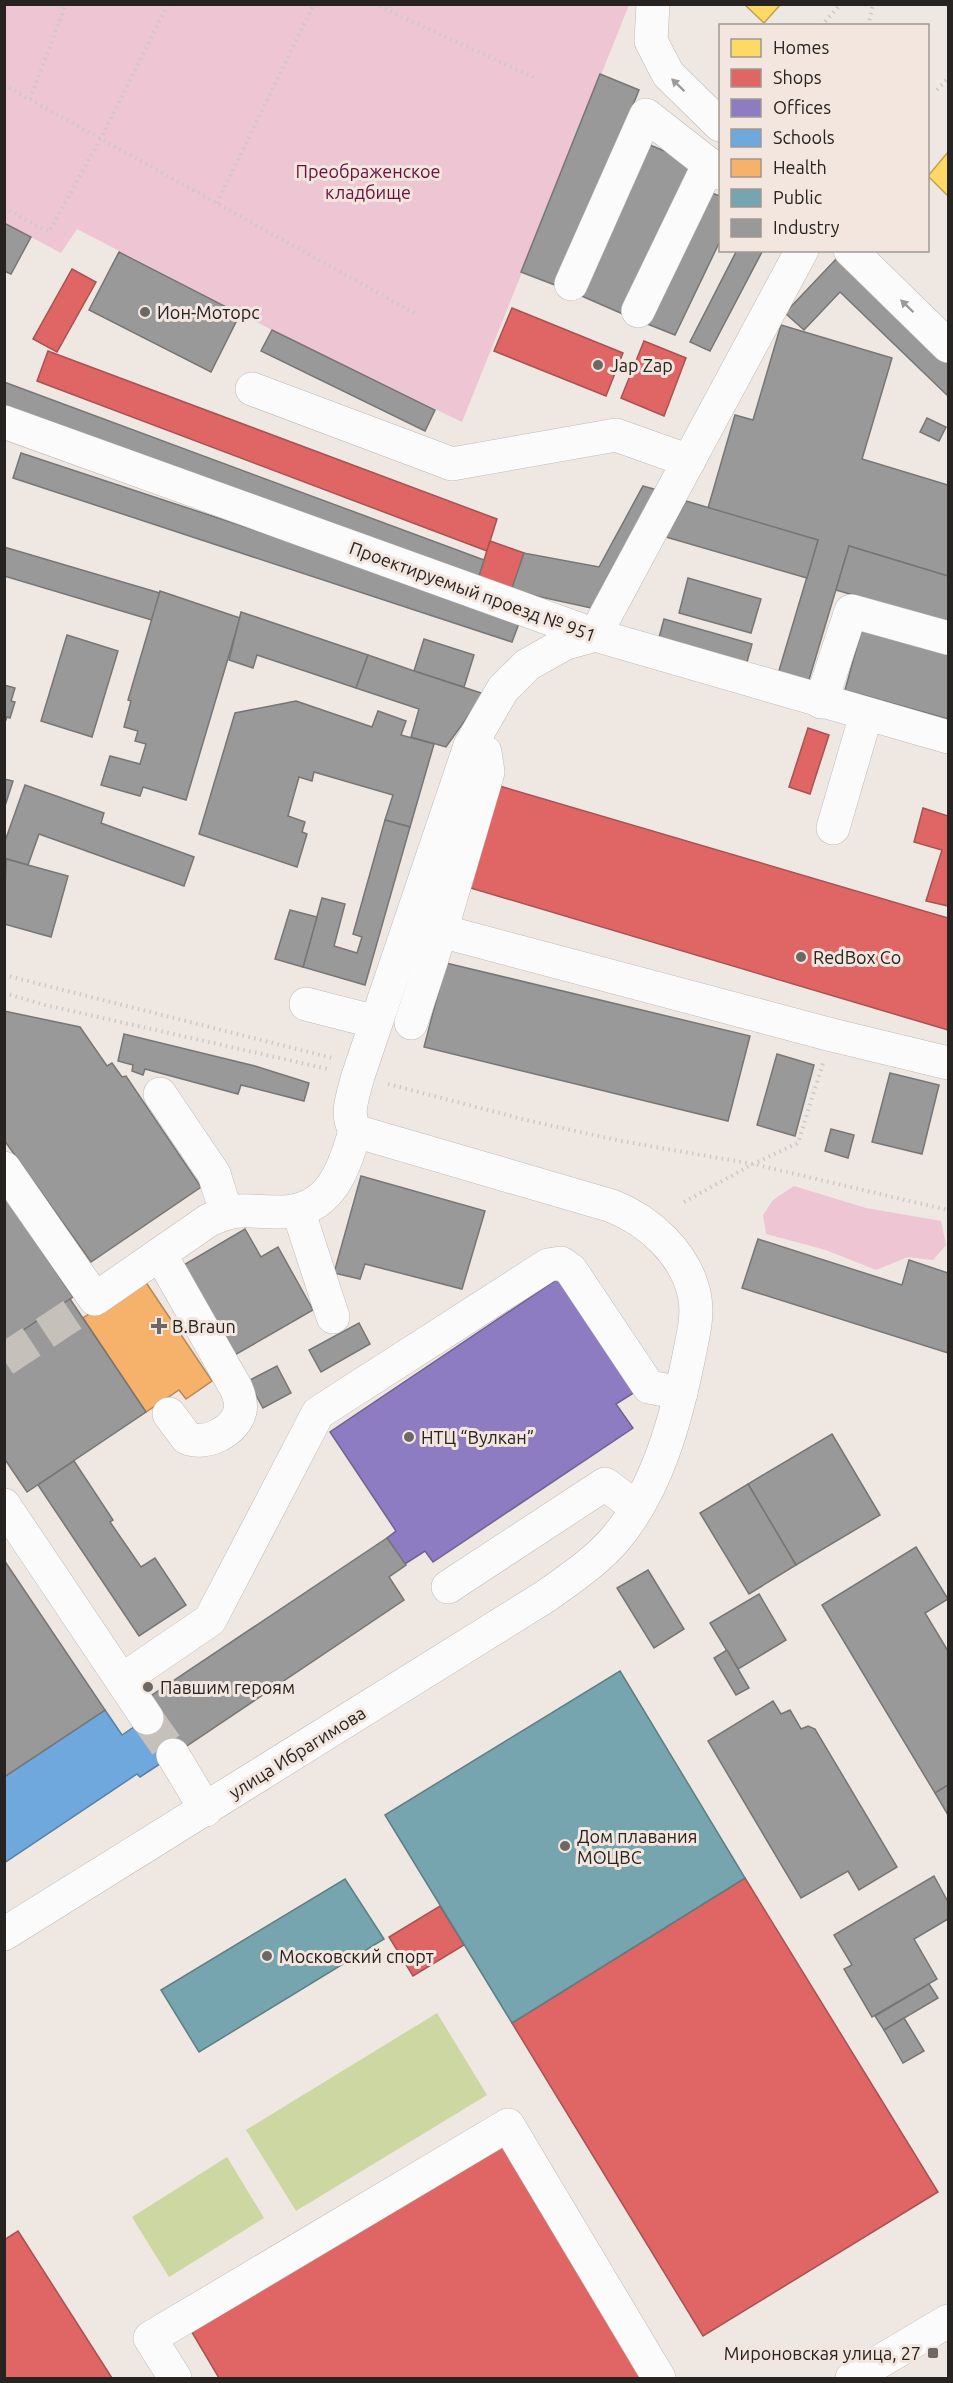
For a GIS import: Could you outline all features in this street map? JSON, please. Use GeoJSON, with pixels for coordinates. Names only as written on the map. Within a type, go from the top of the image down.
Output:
{"type":"FeatureCollection","features":[{"type":"Feature","properties":{"kind":"street"},"geometry":{"type":"LineString","coordinates":[[653,4],[651,41],[668,74],[719,125]]}},
{"type":"Feature","properties":{"kind":"street"},"geometry":{"type":"LineString","coordinates":[[571,284],[646,115],[715,168],[638,311]]}},
{"type":"Feature","properties":{"kind":"street"},"geometry":{"type":"LineString","coordinates":[[4,1168],[86,1305],[209,1220],[226,1212],[245,1209],[281,1212],[298,1210],[321,1198],[338,1179],[355,1131],[349,1121],[349,1114],[360,1071],[470,746],[517,661],[595,635],[801,252]]}},
{"type":"Feature","properties":{"kind":"street"},"geometry":{"type":"LineString","coordinates":[[852,252],[948,346]]}},
{"type":"Feature","properties":{"kind":"street"},"geometry":{"type":"LineString","coordinates":[[252,389],[452,464],[616,435],[689,461]]}},
{"type":"Feature","properties":{"kind":"street","name":"Проектируемый проезд № 951"},"geometry":{"type":"LineString","coordinates":[[4,422],[595,635],[948,737]]}},
{"type":"Feature","properties":{"kind":"street"},"geometry":{"type":"LineString","coordinates":[[821,702],[851,611],[948,638]]}},
{"type":"Feature","properties":{"kind":"street"},"geometry":{"type":"LineString","coordinates":[[833,828],[866,715]]}},
{"type":"Feature","properties":{"kind":"street"},"geometry":{"type":"LineString","coordinates":[[411,1023],[488,772],[485,752],[470,746]]}},
{"type":"Feature","properties":{"kind":"street"},"geometry":{"type":"LineString","coordinates":[[441,931],[832,1035],[948,1063]]}},
{"type":"Feature","properties":{"kind":"street"},"geometry":{"type":"LineString","coordinates":[[306,1004],[376,1022]]}},
{"type":"Feature","properties":{"kind":"street"},"geometry":{"type":"LineString","coordinates":[[160,1094],[214,1174],[226,1212]]}},
{"type":"Feature","properties":{"kind":"street","name":"улица Ибрагимова"},"geometry":{"type":"LineString","coordinates":[[4,1934],[546,1596],[587,1567],[616,1538],[637,1508],[666,1445],[681,1393],[696,1312],[694,1294],[682,1262],[642,1221],[612,1206],[355,1131]]}},
{"type":"Feature","properties":{"kind":"street"},"geometry":{"type":"LineString","coordinates":[[298,1210],[333,1317]]}},
{"type":"Feature","properties":{"kind":"street"},"geometry":{"type":"LineString","coordinates":[[160,1254],[236,1388],[240,1399],[240,1411],[235,1422],[226,1430],[203,1442],[187,1438],[169,1414]]}},
{"type":"Feature","properties":{"kind":"street"},"geometry":{"type":"LineString","coordinates":[[122,1680],[210,1620],[318,1413],[548,1265],[561,1263],[570,1270],[649,1388],[681,1393]]}},
{"type":"Feature","properties":{"kind":"street"},"geometry":{"type":"LineString","coordinates":[[448,1587],[605,1484],[637,1508]]}},
{"type":"Feature","properties":{"kind":"street"},"geometry":{"type":"LineString","coordinates":[[4,1505],[147,1718]]}},
{"type":"Feature","properties":{"kind":"street"},"geometry":{"type":"LineString","coordinates":[[173,1755],[206,1810]]}},
{"type":"Feature","properties":{"kind":"street"},"geometry":{"type":"LineString","coordinates":[[175,2379],[150,2338],[508,2125],[659,2379]]}},
{"type":"Feature","properties":{"kind":"street"},"geometry":{"type":"LineString","coordinates":[[852,2379],[948,2321]]}},
{"type":"Feature","properties":{"kind":"path"},"geometry":{"type":"LineString","coordinates":[[30,99],[66,4]]}},
{"type":"Feature","properties":{"kind":"path"},"geometry":{"type":"LineString","coordinates":[[4,208],[49,232],[101,138],[168,4]]}},
{"type":"Feature","properties":{"kind":"path"},"geometry":{"type":"LineString","coordinates":[[217,203],[314,4]]}},
{"type":"Feature","properties":{"kind":"path"},"geometry":{"type":"LineString","coordinates":[[374,4],[537,79]]}},
{"type":"Feature","properties":{"kind":"path"},"geometry":{"type":"LineString","coordinates":[[823,24],[841,4]]}},
{"type":"Feature","properties":{"kind":"path"},"geometry":{"type":"LineString","coordinates":[[868,24],[873,4]]}},
{"type":"Feature","properties":{"kind":"path"},"geometry":{"type":"LineString","coordinates":[[937,90],[948,78]]}},
{"type":"Feature","properties":{"kind":"path"},"geometry":{"type":"LineString","coordinates":[[4,86],[416,314]]}},
{"type":"Feature","properties":{"kind":"path"},"geometry":{"type":"LineString","coordinates":[[4,975],[360,1071],[526,1120],[621,1141],[753,1164],[948,1210]]}},
{"type":"Feature","properties":{"kind":"path"},"geometry":{"type":"LineString","coordinates":[[4,993],[45,1005],[250,1050],[360,1071]]}},
{"type":"Feature","properties":{"kind":"path"},"geometry":{"type":"LineString","coordinates":[[684,1202],[753,1164],[798,1143],[832,1035]]}},
{"type":"Feature","properties":{"kind":"green space","name":"Преображенское кладбище"},"geometry":{"type":"Polygon","coordinates":[[[4,5],[629,5],[462,422],[272,330],[77,229],[61,253],[5,223],[4,5]]]}},
{"type":"Feature","properties":{"kind":"green space"},"geometry":{"type":"Polygon","coordinates":[[[794,1186],[866,1208],[941,1221],[946,1245],[933,1260],[908,1257],[876,1270],[826,1250],[766,1234],[763,1215],[773,1200],[794,1186]]]}},
{"type":"Feature","properties":{"kind":"shaded area"},"geometry":{"type":"Polygon","coordinates":[[[437,2013],[487,2095],[296,2211],[246,2130],[437,2013]]]}},
{"type":"Feature","properties":{"kind":"shaded area"},"geometry":{"type":"Polygon","coordinates":[[[227,2157],[264,2218],[169,2277],[132,2217],[227,2157]]]}},
{"type":"Feature","properties":{"kind":"building: Homes"},"geometry":{"type":"Polygon","coordinates":[[[744,4],[781,4],[764,23],[744,4]]]}},
{"type":"Feature","properties":{"kind":"building: Homes"},"geometry":{"type":"Polygon","coordinates":[[[948,152],[948,196],[929,175],[948,152]]]}},
{"type":"Feature","properties":{"kind":"building: Shops"},"geometry":{"type":"Polygon","coordinates":[[[72,269],[96,282],[57,352],[33,339],[72,269]]]}},
{"type":"Feature","properties":{"kind":"building: Shops"},"geometry":{"type":"Polygon","coordinates":[[[512,308],[623,353],[606,396],[494,351],[512,308]]]}},
{"type":"Feature","properties":{"kind":"building: Shops"},"geometry":{"type":"Polygon","coordinates":[[[644,341],[686,358],[664,416],[621,398],[644,341]]]}},
{"type":"Feature","properties":{"kind":"building: Shops"},"geometry":{"type":"Polygon","coordinates":[[[48,351],[497,519],[487,551],[37,381],[48,351]]]}},
{"type":"Feature","properties":{"kind":"building: Shops"},"geometry":{"type":"Polygon","coordinates":[[[490,541],[524,553],[511,593],[477,582],[490,541]]]}},
{"type":"Feature","properties":{"kind":"building: Shops"},"geometry":{"type":"Polygon","coordinates":[[[808,728],[829,735],[810,794],[789,787],[808,728]]]}},
{"type":"Feature","properties":{"kind":"building: Shops"},"geometry":{"type":"Polygon","coordinates":[[[493,784],[948,918],[948,1030],[464,886],[493,784]]]}},
{"type":"Feature","properties":{"kind":"building: Shops"},"geometry":{"type":"Polygon","coordinates":[[[923,808],[948,816],[948,906],[926,901],[942,850],[914,842],[923,808]]]}},
{"type":"Feature","properties":{"kind":"building: Shops"},"geometry":{"type":"Polygon","coordinates":[[[745,1878],[938,2192],[703,2336],[512,2023],[745,1878]]]}},
{"type":"Feature","properties":{"kind":"building: Shops"},"geometry":{"type":"Polygon","coordinates":[[[440,1906],[464,1945],[413,1976],[389,1937],[440,1906]]]}},
{"type":"Feature","properties":{"kind":"building: Shops"},"geometry":{"type":"Polygon","coordinates":[[[498,2140],[643,2378],[219,2378],[190,2329],[498,2140]]]}},
{"type":"Feature","properties":{"kind":"building: Shops"},"geometry":{"type":"Polygon","coordinates":[[[18,2231],[112,2378],[4,2378],[4,2240],[18,2231]]]}},
{"type":"Feature","properties":{"kind":"building: Offices"},"geometry":{"type":"Polygon","coordinates":[[[559,1278],[635,1392],[616,1404],[633,1428],[433,1562],[425,1551],[405,1564],[387,1538],[396,1531],[330,1432],[559,1278]]]}},
{"type":"Feature","properties":{"kind":"building: Schools"},"geometry":{"type":"Polygon","coordinates":[[[105,1710],[122,1735],[141,1722],[166,1760],[140,1777],[137,1774],[4,1863],[4,1777],[105,1710]]]}},
{"type":"Feature","properties":{"kind":"building: Health"},"geometry":{"type":"Polygon","coordinates":[[[143,1278],[212,1381],[186,1399],[179,1390],[146,1412],[83,1318],[143,1278]]]}},
{"type":"Feature","properties":{"kind":"building: Public","name":"Дом плавания МОЦВС"},"geometry":{"type":"Polygon","coordinates":[[[620,1671],[745,1878],[512,2023],[385,1815],[620,1671]]]}},
{"type":"Feature","properties":{"kind":"building: Public"},"geometry":{"type":"Polygon","coordinates":[[[345,1879],[384,1939],[199,2052],[161,1990],[345,1879]]]}},
{"type":"Feature","properties":{"kind":"building: Industry"},"geometry":{"type":"Polygon","coordinates":[[[600,74],[639,90],[560,287],[521,272],[600,74]]]}},
{"type":"Feature","properties":{"kind":"building: Industry"},"geometry":{"type":"Polygon","coordinates":[[[645,143],[696,164],[625,315],[575,293],[645,143]]]}},
{"type":"Feature","properties":{"kind":"building: Industry"},"geometry":{"type":"Polygon","coordinates":[[[709,192],[719,196],[719,243],[675,335],[645,323],[709,192]]]}},
{"type":"Feature","properties":{"kind":"building: Industry"},"geometry":{"type":"Polygon","coordinates":[[[4,223],[31,237],[11,274],[4,271],[4,223]]]}},
{"type":"Feature","properties":{"kind":"building: Industry"},"geometry":{"type":"Polygon","coordinates":[[[119,252],[240,314],[211,372],[89,310],[119,252]]]}},
{"type":"Feature","properties":{"kind":"building: Industry"},"geometry":{"type":"Polygon","coordinates":[[[736,252],[762,252],[710,351],[690,342],[736,252]]]}},
{"type":"Feature","properties":{"kind":"building: Industry"},"geometry":{"type":"Polygon","coordinates":[[[838,257],[948,362],[948,396],[840,292],[804,330],[785,313],[838,257]]]}},
{"type":"Feature","properties":{"kind":"building: Industry"},"geometry":{"type":"Polygon","coordinates":[[[781,325],[892,358],[862,459],[948,485],[948,576],[849,546],[808,683],[778,674],[818,540],[708,508],[735,415],[753,420],[781,325]]]}},
{"type":"Feature","properties":{"kind":"building: Industry"},"geometry":{"type":"Polygon","coordinates":[[[272,330],[435,410],[425,431],[261,351],[272,330]]]}},
{"type":"Feature","properties":{"kind":"building: Industry"},"geometry":{"type":"Polygon","coordinates":[[[4,382],[484,560],[477,582],[4,411],[4,382]]]}},
{"type":"Feature","properties":{"kind":"building: Industry"},"geometry":{"type":"Polygon","coordinates":[[[927,418],[946,427],[939,441],[920,432],[927,418]]]}},
{"type":"Feature","properties":{"kind":"building: Industry"},"geometry":{"type":"Polygon","coordinates":[[[21,453],[521,618],[512,642],[13,478],[21,453]]]}},
{"type":"Feature","properties":{"kind":"building: Industry"},"geometry":{"type":"Polygon","coordinates":[[[643,486],[661,491],[600,610],[532,595],[512,588],[524,553],[599,567],[643,486]]]}},
{"type":"Feature","properties":{"kind":"building: Industry"},"geometry":{"type":"Polygon","coordinates":[[[686,501],[818,540],[807,578],[666,537],[686,501]]]}},
{"type":"Feature","properties":{"kind":"building: Industry"},"geometry":{"type":"Polygon","coordinates":[[[849,546],[948,576],[948,623],[836,590],[849,546]]]}},
{"type":"Feature","properties":{"kind":"building: Industry"},"geometry":{"type":"Polygon","coordinates":[[[4,547],[160,593],[152,620],[4,576],[4,547]]]}},
{"type":"Feature","properties":{"kind":"building: Industry"},"geometry":{"type":"Polygon","coordinates":[[[688,578],[761,599],[751,633],[679,613],[688,578]]]}},
{"type":"Feature","properties":{"kind":"building: Industry"},"geometry":{"type":"Polygon","coordinates":[[[160,591],[240,618],[186,800],[143,787],[140,796],[101,785],[110,756],[140,764],[146,744],[135,741],[138,731],[124,727],[131,701],[128,700],[160,591]]]}},
{"type":"Feature","properties":{"kind":"building: Industry"},"geometry":{"type":"Polygon","coordinates":[[[241,612],[368,655],[356,688],[257,655],[253,668],[229,660],[241,612]]]}},
{"type":"Feature","properties":{"kind":"building: Industry"},"geometry":{"type":"Polygon","coordinates":[[[664,619],[752,644],[745,669],[657,645],[664,619]]]}},
{"type":"Feature","properties":{"kind":"building: Industry"},"geometry":{"type":"Polygon","coordinates":[[[863,625],[948,649],[948,719],[845,690],[863,625]]]}},
{"type":"Feature","properties":{"kind":"building: Industry"},"geometry":{"type":"Polygon","coordinates":[[[67,635],[118,651],[92,737],[41,721],[67,635]]]}},
{"type":"Feature","properties":{"kind":"building: Industry"},"geometry":{"type":"Polygon","coordinates":[[[424,639],[474,655],[464,687],[414,671],[424,639]]]}},
{"type":"Feature","properties":{"kind":"building: Industry"},"geometry":{"type":"Polygon","coordinates":[[[368,655],[484,694],[446,747],[411,737],[419,709],[356,688],[368,655]]]}},
{"type":"Feature","properties":{"kind":"building: Industry"},"geometry":{"type":"Polygon","coordinates":[[[4,685],[15,688],[11,701],[15,702],[10,718],[7,717],[4,725],[4,685]]]}},
{"type":"Feature","properties":{"kind":"building: Industry"},"geometry":{"type":"Polygon","coordinates":[[[296,701],[372,727],[378,711],[406,721],[401,735],[434,744],[410,827],[385,820],[393,795],[314,772],[312,781],[299,777],[288,816],[305,822],[302,832],[307,834],[297,867],[199,834],[235,713],[296,701]]]}},
{"type":"Feature","properties":{"kind":"building: Industry"},"geometry":{"type":"Polygon","coordinates":[[[4,779],[13,781],[5,806],[4,806],[4,779]]]}},
{"type":"Feature","properties":{"kind":"building: Industry"},"geometry":{"type":"Polygon","coordinates":[[[25,785],[104,813],[101,823],[194,857],[184,886],[39,834],[28,865],[4,858],[4,844],[25,785]]]}},
{"type":"Feature","properties":{"kind":"building: Industry"},"geometry":{"type":"Polygon","coordinates":[[[385,820],[410,827],[365,985],[303,967],[322,898],[345,904],[334,946],[357,953],[362,937],[353,934],[385,820]]]}},
{"type":"Feature","properties":{"kind":"building: Industry"},"geometry":{"type":"Polygon","coordinates":[[[6,859],[68,876],[51,937],[4,924],[6,859]]]}},
{"type":"Feature","properties":{"kind":"building: Industry"},"geometry":{"type":"Polygon","coordinates":[[[290,910],[317,917],[303,967],[275,959],[290,910]]]}},
{"type":"Feature","properties":{"kind":"building: Industry"},"geometry":{"type":"Polygon","coordinates":[[[446,963],[750,1036],[728,1121],[424,1047],[446,963]]]}},
{"type":"Feature","properties":{"kind":"building: Industry"},"geometry":{"type":"Polygon","coordinates":[[[4,1011],[80,1027],[107,1066],[112,1063],[122,1077],[126,1076],[201,1187],[91,1262],[4,1140],[4,1011]]]}},
{"type":"Feature","properties":{"kind":"building: Industry"},"geometry":{"type":"Polygon","coordinates":[[[124,1034],[255,1066],[309,1083],[304,1101],[241,1085],[238,1094],[145,1069],[143,1075],[132,1071],[133,1065],[118,1061],[124,1034]]]}},
{"type":"Feature","properties":{"kind":"building: Industry"},"geometry":{"type":"Polygon","coordinates":[[[777,1054],[814,1065],[795,1136],[757,1125],[777,1054]]]}},
{"type":"Feature","properties":{"kind":"building: Industry"},"geometry":{"type":"Polygon","coordinates":[[[890,1073],[939,1085],[922,1154],[872,1142],[890,1073]]]}},
{"type":"Feature","properties":{"kind":"building: Industry"},"geometry":{"type":"Polygon","coordinates":[[[831,1129],[854,1135],[848,1158],[825,1151],[831,1129]]]}},
{"type":"Feature","properties":{"kind":"building: Industry"},"geometry":{"type":"Polygon","coordinates":[[[361,1176],[485,1211],[462,1289],[365,1264],[360,1279],[334,1273],[361,1176]]]}},
{"type":"Feature","properties":{"kind":"building: Industry"},"geometry":{"type":"Polygon","coordinates":[[[4,1195],[73,1297],[4,1343],[4,1195]]]}},
{"type":"Feature","properties":{"kind":"building: Industry"},"geometry":{"type":"Polygon","coordinates":[[[245,1229],[261,1257],[278,1247],[313,1310],[233,1356],[182,1266],[245,1229]]]}},
{"type":"Feature","properties":{"kind":"building: Industry"},"geometry":{"type":"Polygon","coordinates":[[[758,1239],[902,1285],[909,1260],[948,1273],[948,1353],[742,1288],[758,1239]]]}},
{"type":"Feature","properties":{"kind":"building: Industry"},"geometry":{"type":"Polygon","coordinates":[[[70,1299],[146,1412],[27,1492],[4,1458],[4,1343],[70,1299]]]}},
{"type":"Feature","properties":{"kind":"building: Industry"},"geometry":{"type":"Polygon","coordinates":[[[359,1323],[370,1344],[321,1372],[309,1350],[359,1323]]]}},
{"type":"Feature","properties":{"kind":"building: Industry"},"geometry":{"type":"Polygon","coordinates":[[[277,1366],[291,1393],[263,1408],[248,1381],[277,1366]]]}},
{"type":"Feature","properties":{"kind":"building: Industry"},"geometry":{"type":"Polygon","coordinates":[[[832,1434],[880,1515],[796,1565],[748,1484],[832,1434]]]}},
{"type":"Feature","properties":{"kind":"building: Industry"},"geometry":{"type":"Polygon","coordinates":[[[74,1461],[113,1520],[110,1522],[141,1567],[155,1558],[186,1605],[139,1636],[38,1485],[74,1461]]]}},
{"type":"Feature","properties":{"kind":"building: Industry"},"geometry":{"type":"Polygon","coordinates":[[[748,1484],[796,1565],[749,1594],[700,1513],[748,1484]]]}},
{"type":"Feature","properties":{"kind":"building: Industry"},"geometry":{"type":"Polygon","coordinates":[[[387,1538],[406,1565],[389,1577],[404,1600],[166,1760],[141,1722],[149,1697],[387,1538]]]}},
{"type":"Feature","properties":{"kind":"building: Industry"},"geometry":{"type":"Polygon","coordinates":[[[916,1547],[948,1599],[925,1613],[948,1651],[948,1785],[935,1793],[822,1605],[916,1547]]]}},
{"type":"Feature","properties":{"kind":"building: Industry"},"geometry":{"type":"Polygon","coordinates":[[[4,1560],[105,1710],[4,1777],[4,1560]]]}},
{"type":"Feature","properties":{"kind":"building: Industry"},"geometry":{"type":"Polygon","coordinates":[[[648,1570],[684,1629],[654,1648],[617,1588],[648,1570]]]}},
{"type":"Feature","properties":{"kind":"building: Industry"},"geometry":{"type":"Polygon","coordinates":[[[759,1594],[786,1640],[738,1669],[710,1623],[759,1594]]]}},
{"type":"Feature","properties":{"kind":"building: Industry"},"geometry":{"type":"Polygon","coordinates":[[[727,1650],[749,1688],[736,1695],[714,1658],[727,1650]]]}},
{"type":"Feature","properties":{"kind":"building: Industry"},"geometry":{"type":"Polygon","coordinates":[[[773,1701],[781,1714],[790,1710],[801,1729],[808,1726],[815,1729],[897,1867],[859,1890],[848,1871],[801,1898],[708,1741],[773,1701]]]}},
{"type":"Feature","properties":{"kind":"building: Industry"},"geometry":{"type":"Polygon","coordinates":[[[948,1785],[948,1815],[935,1793],[948,1785]]]}},
{"type":"Feature","properties":{"kind":"building: Industry"},"geometry":{"type":"Polygon","coordinates":[[[934,1876],[948,1902],[948,1919],[914,1939],[937,1979],[872,2017],[844,1969],[852,1965],[834,1935],[934,1876]]]}},
{"type":"Feature","properties":{"kind":"building: Industry"},"geometry":{"type":"Polygon","coordinates":[[[929,1984],[938,1998],[884,2030],[875,2016],[929,1984]]]}},
{"type":"Feature","properties":{"kind":"building: Industry"},"geometry":{"type":"Polygon","coordinates":[[[904,2018],[924,2051],[903,2063],[884,2030],[904,2018]]]}},
{"type":"Feature","properties":{"kind":"tunnel"},"geometry":{"type":"LineString","coordinates":[[4,1360],[78,1311]]}},
{"type":"Feature","properties":{"kind":"tunnel"},"geometry":{"type":"LineString","coordinates":[[147,1718],[173,1755]]}},
{"type":"Feature","properties":{"kind":"place","name":"Ион-Моторс"},"geometry":{"type":"Point","coordinates":[145,312]}},
{"type":"Feature","properties":{"kind":"place","name":"Jap Zap"},"geometry":{"type":"Point","coordinates":[598,365]}},
{"type":"Feature","properties":{"kind":"place","name":"RedBox Co"},"geometry":{"type":"Point","coordinates":[801,957]}},
{"type":"Feature","properties":{"kind":"place","name":"B.Braun"},"geometry":{"type":"Point","coordinates":[159,1326]}},
{"type":"Feature","properties":{"kind":"place","name":"НТЦ “Вулкан”"},"geometry":{"type":"Point","coordinates":[409,1437]}},
{"type":"Feature","properties":{"kind":"place","name":"Павшим героям"},"geometry":{"type":"Point","coordinates":[148,1687]}},
{"type":"Feature","properties":{"kind":"place","name":"Дом плавания МОЦВС"},"geometry":{"type":"Point","coordinates":[565,1846]}},
{"type":"Feature","properties":{"kind":"place","name":"Московский спорт"},"geometry":{"type":"Point","coordinates":[267,1956]}},
{"type":"Feature","properties":{"kind":"place","name":"Мироновская улица, 27"},"geometry":{"type":"Point","coordinates":[933,2353]}}]}
